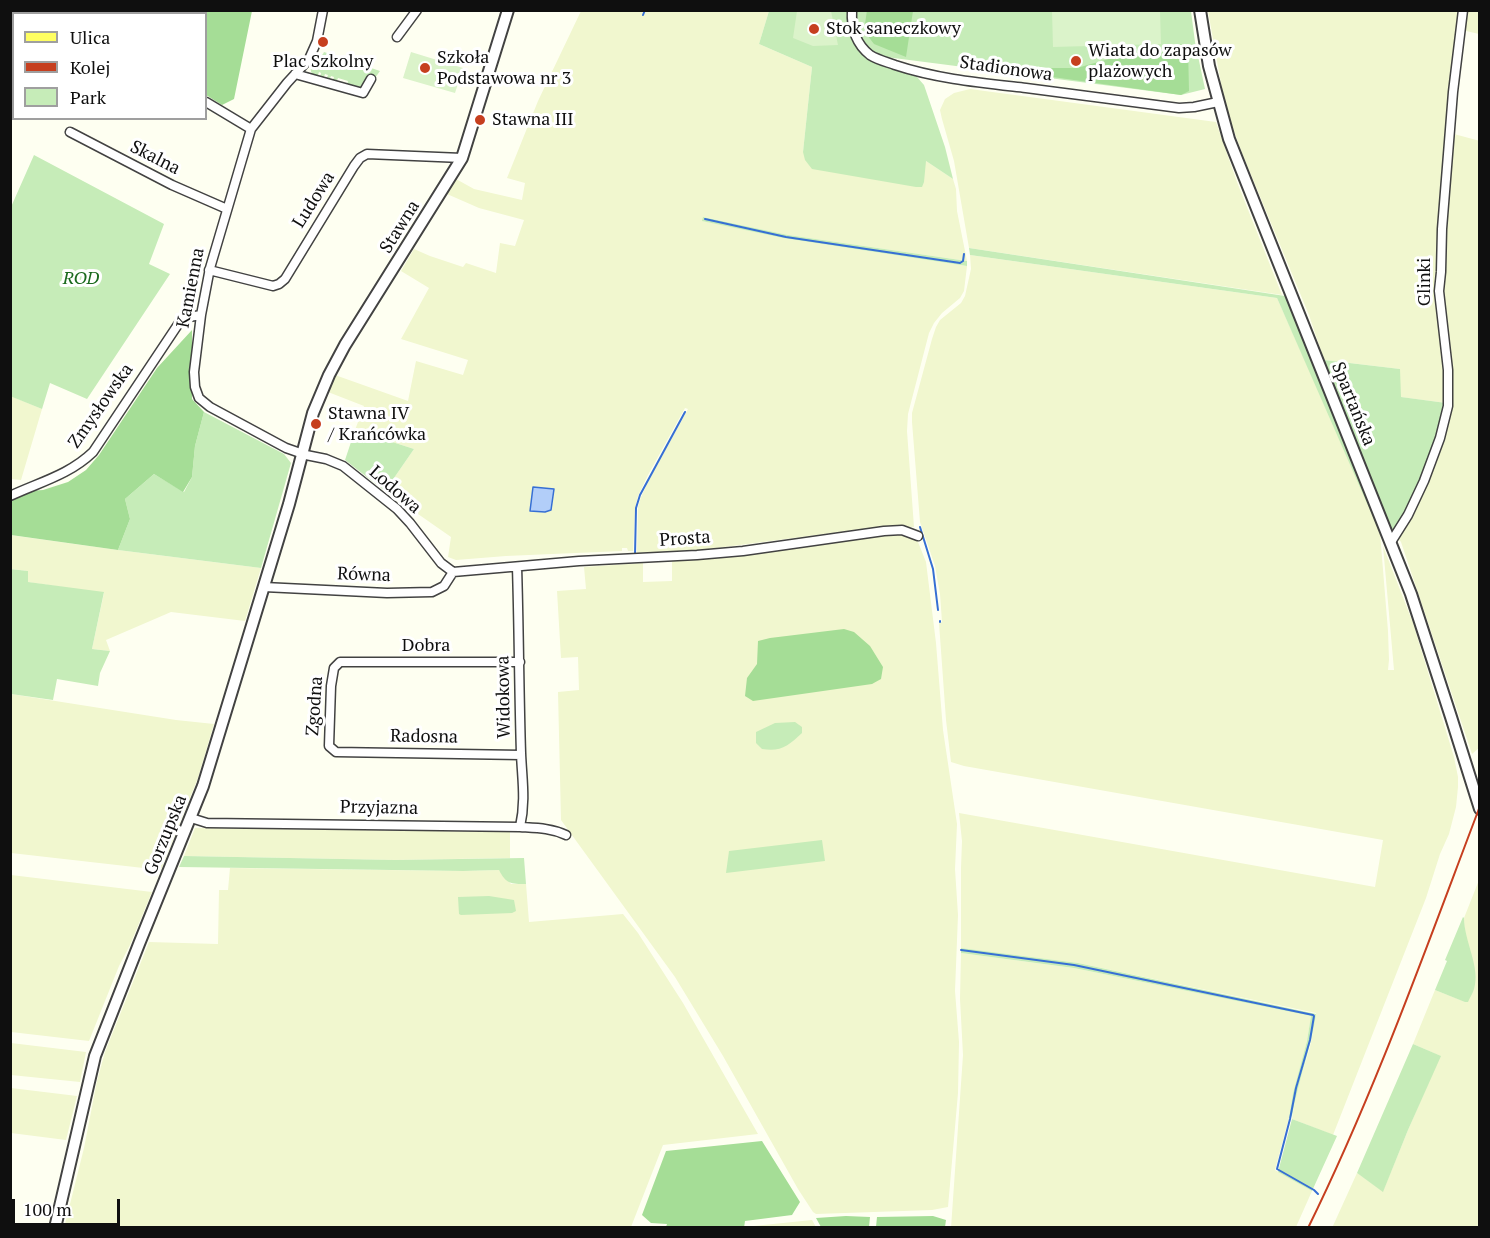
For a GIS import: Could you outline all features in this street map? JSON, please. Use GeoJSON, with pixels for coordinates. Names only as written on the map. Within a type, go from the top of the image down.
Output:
{"type":"FeatureCollection","features":[{"type":"Feature","properties":{"kind":"street","name":"Kamienna"},"geometry":{"type":"LineString","coordinates":[[302,453],[286,448],[210,407],[199,398],[195,387],[194,372],[209,270],[251,129],[309,59],[315,48],[323,10]]}},
{"type":"Feature","properties":{"kind":"street"},"geometry":{"type":"LineString","coordinates":[[397,37],[417,10]]}},
{"type":"Feature","properties":{"kind":"street","name":"Stawna"},"geometry":{"type":"LineString","coordinates":[[302,453],[313,413],[336,361],[462,158],[508,10]]}},
{"type":"Feature","properties":{"kind":"street","name":"Stadionowa"},"geometry":{"type":"LineString","coordinates":[[852,10],[855,35],[859,44],[869,53],[878,59],[933,75],[1179,108],[1218,102]]}},
{"type":"Feature","properties":{"kind":"street","name":"Spartańska"},"geometry":{"type":"LineString","coordinates":[[1200,10],[1209,66],[1229,139],[1391,542],[1451,717],[1479,809]]}},
{"type":"Feature","properties":{"kind":"street","name":"Glinki"},"geometry":{"type":"LineString","coordinates":[[1391,542],[1408,515],[1424,481],[1440,438],[1448,406],[1448,370],[1439,291],[1453,92],[1463,10]]}},
{"type":"Feature","properties":{"kind":"street"},"geometry":{"type":"LineString","coordinates":[[295,74],[363,93],[372,79]]}},
{"type":"Feature","properties":{"kind":"street"},"geometry":{"type":"LineString","coordinates":[[207,103],[251,129]]}},
{"type":"Feature","properties":{"kind":"street","name":"Skalna"},"geometry":{"type":"LineString","coordinates":[[70,132],[172,185],[227,209]]}},
{"type":"Feature","properties":{"kind":"street","name":"Ludowa"},"geometry":{"type":"LineString","coordinates":[[209,270],[273,286],[279,284],[285,279],[363,155],[372,153],[462,158]]}},
{"type":"Feature","properties":{"kind":"street","name":"Zmysłowska"},"geometry":{"type":"LineString","coordinates":[[10,496],[63,474],[77,466],[93,452],[178,323],[189,317],[201,315]]}},
{"type":"Feature","properties":{"kind":"street","name":"Lodowa"},"geometry":{"type":"LineString","coordinates":[[302,453],[343,466],[373,489],[395,507],[441,563],[453,572]]}},
{"type":"Feature","properties":{"kind":"street","name":"Gorzupska"},"geometry":{"type":"LineString","coordinates":[[56,1227],[95,1056],[211,765],[302,453]]}},
{"type":"Feature","properties":{"kind":"street","name":"Prosta"},"geometry":{"type":"LineString","coordinates":[[453,572],[579,561],[708,554],[884,531],[902,530],[918,536]]}},
{"type":"Feature","properties":{"kind":"street","name":"Widokowa"},"geometry":{"type":"LineString","coordinates":[[517,567],[521,755],[524,787],[520,827]]}},
{"type":"Feature","properties":{"kind":"street","name":"Równa"},"geometry":{"type":"LineString","coordinates":[[264,587],[387,593],[432,592],[444,586],[453,572]]}},
{"type":"Feature","properties":{"kind":"street","name":"Dobra"},"geometry":{"type":"LineString","coordinates":[[334,668],[340,662],[520,662]]}},
{"type":"Feature","properties":{"kind":"street","name":"Zgodna"},"geometry":{"type":"LineString","coordinates":[[329,746],[331,686],[334,668]]}},
{"type":"Feature","properties":{"kind":"street","name":"Radosna"},"geometry":{"type":"LineString","coordinates":[[329,746],[336,752],[521,755]]}},
{"type":"Feature","properties":{"kind":"street","name":"Przyjazna"},"geometry":{"type":"LineString","coordinates":[[191,818],[207,823],[520,827],[549,829],[566,835]]}},
{"type":"Feature","properties":{"kind":"green space"},"geometry":{"type":"Polygon","coordinates":[[[867,10],[913,11],[906,57],[874,44],[864,31],[867,10]]]}},
{"type":"Feature","properties":{"kind":"green space"},"geometry":{"type":"Polygon","coordinates":[[[252,11],[234,99],[222,105],[207,96],[207,12],[96,12],[252,11]]]}},
{"type":"Feature","properties":{"kind":"green space"},"geometry":{"type":"Polygon","coordinates":[[[581,11],[769,11],[759,44],[812,67],[803,152],[926,161],[953,179],[967,261],[788,235],[704,217],[703,221],[783,238],[967,266],[964,291],[960,298],[942,313],[929,333],[908,414],[907,431],[914,527],[863,529],[701,550],[637,553],[638,507],[641,497],[688,409],[685,408],[638,496],[635,508],[633,551],[622,548],[622,551],[456,560],[448,557],[451,537],[385,491],[414,449],[355,430],[364,406],[328,392],[332,381],[335,375],[408,401],[416,361],[463,375],[468,360],[401,339],[429,288],[401,271],[414,249],[463,267],[466,263],[496,273],[500,243],[515,246],[524,220],[479,208],[447,194],[456,179],[474,189],[522,200],[525,183],[507,178],[538,101],[581,11]]]}},
{"type":"Feature","properties":{"kind":"green space"},"geometry":{"type":"Polygon","coordinates":[[[769,11],[1191,11],[1205,89],[1181,95],[886,57],[873,60],[917,77],[924,85],[953,179],[926,161],[922,187],[812,169],[805,160],[803,152],[812,67],[759,44],[769,11]]]}},
{"type":"Feature","properties":{"kind":"green space","name":"Stok saneczkowy"},"geometry":{"type":"Polygon","coordinates":[[[797,11],[831,11],[838,45],[813,46],[793,38],[797,11]]]}},
{"type":"Feature","properties":{"kind":"green space"},"geometry":{"type":"Polygon","coordinates":[[[1052,11],[1160,11],[1161,44],[1053,47],[1052,11]]]}},
{"type":"Feature","properties":{"kind":"green space"},"geometry":{"type":"Polygon","coordinates":[[[1208,11],[1460,11],[1440,235],[1446,403],[1400,397],[1400,369],[1324,360],[1309,315],[1230,120],[1208,11]]]}},
{"type":"Feature","properties":{"kind":"green space"},"geometry":{"type":"Polygon","coordinates":[[[1465,11],[1479,11],[1479,34],[1462,30],[1465,11]]]}},
{"type":"Feature","properties":{"kind":"green space"},"geometry":{"type":"Polygon","coordinates":[[[1181,44],[1188,47],[1189,91],[1181,95],[1031,74],[1031,68],[1077,68],[1123,55],[1161,53],[1181,44]]]}},
{"type":"Feature","properties":{"kind":"green space"},"geometry":{"type":"Polygon","coordinates":[[[324,52],[380,71],[375,78],[372,76],[364,87],[346,87],[348,81],[338,78],[336,83],[332,82],[334,77],[331,76],[329,81],[326,80],[328,75],[325,74],[323,80],[319,72],[317,78],[312,74],[311,66],[324,52]]]}},
{"type":"Feature","properties":{"kind":"green space"},"geometry":{"type":"Polygon","coordinates":[[[411,52],[463,68],[455,93],[403,78],[411,52]]]}},
{"type":"Feature","properties":{"kind":"green space"},"geometry":{"type":"Polygon","coordinates":[[[970,89],[1216,122],[1282,295],[969,248],[954,161],[940,110],[945,99],[954,93],[970,89]]]}},
{"type":"Feature","properties":{"kind":"green space"},"geometry":{"type":"Polygon","coordinates":[[[1454,134],[1480,141],[1480,747],[1472,754],[1398,538],[1449,411],[1442,292],[1454,134]]]}},
{"type":"Feature","properties":{"kind":"green space","name":"ROD"},"geometry":{"type":"Polygon","coordinates":[[[34,155],[164,224],[149,264],[170,274],[87,399],[50,383],[42,409],[10,396],[11,207],[34,155]]]}},
{"type":"Feature","properties":{"kind":"green space"},"geometry":{"type":"Polygon","coordinates":[[[703,217],[788,235],[967,261],[967,266],[783,238],[702,221],[703,217]]]}},
{"type":"Feature","properties":{"kind":"green space"},"geometry":{"type":"Polygon","coordinates":[[[969,248],[1285,296],[1381,527],[1380,533],[1277,298],[970,255],[969,248]]]}},
{"type":"Feature","properties":{"kind":"green space"},"geometry":{"type":"Polygon","coordinates":[[[970,255],[1277,298],[1380,533],[1388,631],[1388,670],[1394,670],[1383,546],[1413,623],[1454,757],[1458,787],[1449,834],[1333,1135],[1292,1119],[1316,1013],[1078,963],[961,948],[962,841],[959,813],[1375,887],[1383,840],[951,762],[939,623],[942,622],[940,594],[935,566],[920,522],[912,413],[936,327],[940,320],[961,303],[965,296],[971,269],[970,255]]]}},
{"type":"Feature","properties":{"kind":"green space"},"geometry":{"type":"Polygon","coordinates":[[[192,330],[192,399],[204,412],[195,446],[192,477],[183,492],[154,474],[125,499],[130,519],[118,550],[11,535],[11,501],[29,491],[43,490],[68,482],[86,470],[99,455],[157,368],[192,330]]]}},
{"type":"Feature","properties":{"kind":"green space"},"geometry":{"type":"Polygon","coordinates":[[[1324,360],[1400,369],[1401,397],[1446,403],[1441,426],[1419,487],[1394,532],[1391,531],[1324,360]]]}},
{"type":"Feature","properties":{"kind":"green space"},"geometry":{"type":"Polygon","coordinates":[[[11,396],[42,409],[21,480],[11,479],[11,396]]]}},
{"type":"Feature","properties":{"kind":"green space"},"geometry":{"type":"Polygon","coordinates":[[[204,412],[284,454],[291,463],[261,568],[118,550],[130,519],[125,499],[154,474],[184,492],[192,477],[195,446],[204,412]]]}},
{"type":"Feature","properties":{"kind":"green space"},"geometry":{"type":"Polygon","coordinates":[[[355,430],[414,449],[385,491],[345,460],[355,430]]]}},
{"type":"Feature","properties":{"kind":"green space"},"geometry":{"type":"Polygon","coordinates":[[[907,533],[918,542],[926,562],[943,730],[957,824],[955,869],[958,915],[955,991],[959,1042],[958,1093],[948,1207],[932,1210],[816,1214],[798,1189],[723,1056],[675,977],[561,820],[558,692],[579,690],[578,657],[561,658],[557,591],[586,589],[584,567],[643,563],[643,582],[672,581],[672,561],[702,559],[863,536],[907,533]]]}},
{"type":"Feature","properties":{"kind":"green space"},"geometry":{"type":"Polygon","coordinates":[[[10,535],[261,568],[245,621],[171,612],[106,640],[110,651],[92,649],[104,593],[27,582],[28,571],[11,569],[10,535]]]}},
{"type":"Feature","properties":{"kind":"green space"},"geometry":{"type":"Polygon","coordinates":[[[10,569],[28,571],[28,582],[104,592],[92,649],[110,651],[100,673],[98,686],[57,679],[53,700],[11,694],[10,569]]]}},
{"type":"Feature","properties":{"kind":"green space"},"geometry":{"type":"Polygon","coordinates":[[[844,629],[854,632],[870,646],[883,667],[881,679],[872,684],[753,701],[745,696],[747,678],[757,664],[758,641],[844,629]]]}},
{"type":"Feature","properties":{"kind":"green space"},"geometry":{"type":"Polygon","coordinates":[[[11,694],[214,724],[198,778],[161,870],[11,853],[11,694]]]}},
{"type":"Feature","properties":{"kind":"green space"},"geometry":{"type":"Polygon","coordinates":[[[795,722],[802,727],[802,733],[784,747],[774,750],[762,749],[756,743],[756,732],[775,723],[795,722]]]}},
{"type":"Feature","properties":{"kind":"green space"},"geometry":{"type":"Polygon","coordinates":[[[195,828],[510,832],[510,858],[395,860],[184,856],[195,828]]]}},
{"type":"Feature","properties":{"kind":"green space"},"geometry":{"type":"Polygon","coordinates":[[[822,840],[825,861],[726,873],[729,851],[822,840]]]}},
{"type":"Feature","properties":{"kind":"green space"},"geometry":{"type":"Polygon","coordinates":[[[184,856],[395,860],[524,858],[526,884],[510,882],[499,870],[179,867],[184,856]]]}},
{"type":"Feature","properties":{"kind":"green space"},"geometry":{"type":"Polygon","coordinates":[[[230,868],[499,870],[511,884],[526,884],[529,922],[623,914],[638,933],[683,1003],[758,1134],[663,1145],[631,1227],[64,1228],[105,1052],[149,942],[218,944],[219,890],[228,890],[230,868]]]}},
{"type":"Feature","properties":{"kind":"green space"},"geometry":{"type":"Polygon","coordinates":[[[11,875],[152,892],[89,1041],[11,1032],[11,875]]]}},
{"type":"Feature","properties":{"kind":"green space"},"geometry":{"type":"Polygon","coordinates":[[[1479,880],[1479,1227],[1332,1228],[1357,1173],[1383,1191],[1440,1056],[1413,1044],[1435,990],[1466,1002],[1464,918],[1479,880]]]}},
{"type":"Feature","properties":{"kind":"green space"},"geometry":{"type":"Polygon","coordinates":[[[489,896],[514,900],[516,911],[459,914],[458,897],[489,896]]]}},
{"type":"Feature","properties":{"kind":"green space"},"geometry":{"type":"Polygon","coordinates":[[[1463,917],[1476,981],[1468,1002],[1435,990],[1463,917]]]}},
{"type":"Feature","properties":{"kind":"green space"},"geometry":{"type":"Polygon","coordinates":[[[961,948],[1078,963],[1316,1014],[1292,1116],[1289,1118],[1311,1016],[1074,968],[961,953],[961,948]]]}},
{"type":"Feature","properties":{"kind":"green space"},"geometry":{"type":"Polygon","coordinates":[[[961,953],[1074,968],[1311,1016],[1275,1170],[1312,1191],[1296,1227],[951,1228],[963,1055],[960,999],[961,953]]]}},
{"type":"Feature","properties":{"kind":"green space"},"geometry":{"type":"Polygon","coordinates":[[[11,1043],[86,1052],[80,1082],[11,1075],[11,1043]]]}},
{"type":"Feature","properties":{"kind":"green space"},"geometry":{"type":"Polygon","coordinates":[[[1413,1044],[1441,1056],[1383,1192],[1357,1173],[1413,1044]]]}},
{"type":"Feature","properties":{"kind":"green space"},"geometry":{"type":"Polygon","coordinates":[[[11,1088],[77,1096],[66,1140],[11,1133],[11,1088]]]}},
{"type":"Feature","properties":{"kind":"green space"},"geometry":{"type":"Polygon","coordinates":[[[1292,1119],[1337,1136],[1312,1191],[1278,1172],[1292,1119]]]}},
{"type":"Feature","properties":{"kind":"green space"},"geometry":{"type":"Polygon","coordinates":[[[762,1141],[800,1202],[792,1215],[745,1221],[744,1228],[666,1227],[667,1224],[651,1223],[642,1215],[666,1151],[762,1141]]]}},
{"type":"Feature","properties":{"kind":"green space"},"geometry":{"type":"Polygon","coordinates":[[[933,1216],[946,1220],[945,1227],[876,1227],[877,1217],[933,1216]]]}},
{"type":"Feature","properties":{"kind":"green space"},"geometry":{"type":"Polygon","coordinates":[[[870,1217],[869,1227],[821,1227],[816,1218],[870,1217]]]}},
{"type":"Feature","properties":{"kind":"green space"},"geometry":{"type":"Polygon","coordinates":[[[812,1220],[816,1227],[744,1227],[812,1220]]]}},
{"type":"Feature","properties":{"kind":"water"},"geometry":{"type":"Polygon","coordinates":[[[533,487],[554,489],[551,510],[530,511],[533,487]]]}},
{"type":"Feature","properties":{"kind":"waterway"},"geometry":{"type":"LineString","coordinates":[[643,15],[645,10]]}},
{"type":"Feature","properties":{"kind":"waterway"},"geometry":{"type":"LineString","coordinates":[[705,219],[786,237],[960,263],[963,261],[964,254]]}},
{"type":"Feature","properties":{"kind":"waterway"},"geometry":{"type":"LineString","coordinates":[[635,555],[636,508],[640,495],[685,412]]}},
{"type":"Feature","properties":{"kind":"waterway"},"geometry":{"type":"LineString","coordinates":[[920,527],[933,569],[938,610]]}},
{"type":"Feature","properties":{"kind":"waterway"},"geometry":{"type":"LineString","coordinates":[[961,950],[1074,965],[1313,1015],[1310,1040],[1277,1169],[1318,1194]]}},
{"type":"Feature","properties":{"kind":"railway"},"geometry":{"type":"LineString","coordinates":[[1308,1228],[1378,1072],[1480,806]]}},
{"type":"Feature","properties":{"kind":"place","name":"Stok saneczkowy"},"geometry":{"type":"Point","coordinates":[814,29]}},
{"type":"Feature","properties":{"kind":"place","name":"Plac Szkolny"},"geometry":{"type":"Point","coordinates":[323,42]}},
{"type":"Feature","properties":{"kind":"place","name":"Wiata do zapasów plażowych"},"geometry":{"type":"Point","coordinates":[1076,61]}},
{"type":"Feature","properties":{"kind":"place","name":"Szkoła Podstawowa nr 3"},"geometry":{"type":"Point","coordinates":[425,68]}},
{"type":"Feature","properties":{"kind":"place","name":"Stawna III"},"geometry":{"type":"Point","coordinates":[480,120]}},
{"type":"Feature","properties":{"kind":"place","name":"Stawna IV / Krańcówka"},"geometry":{"type":"Point","coordinates":[316,424]}}]}
